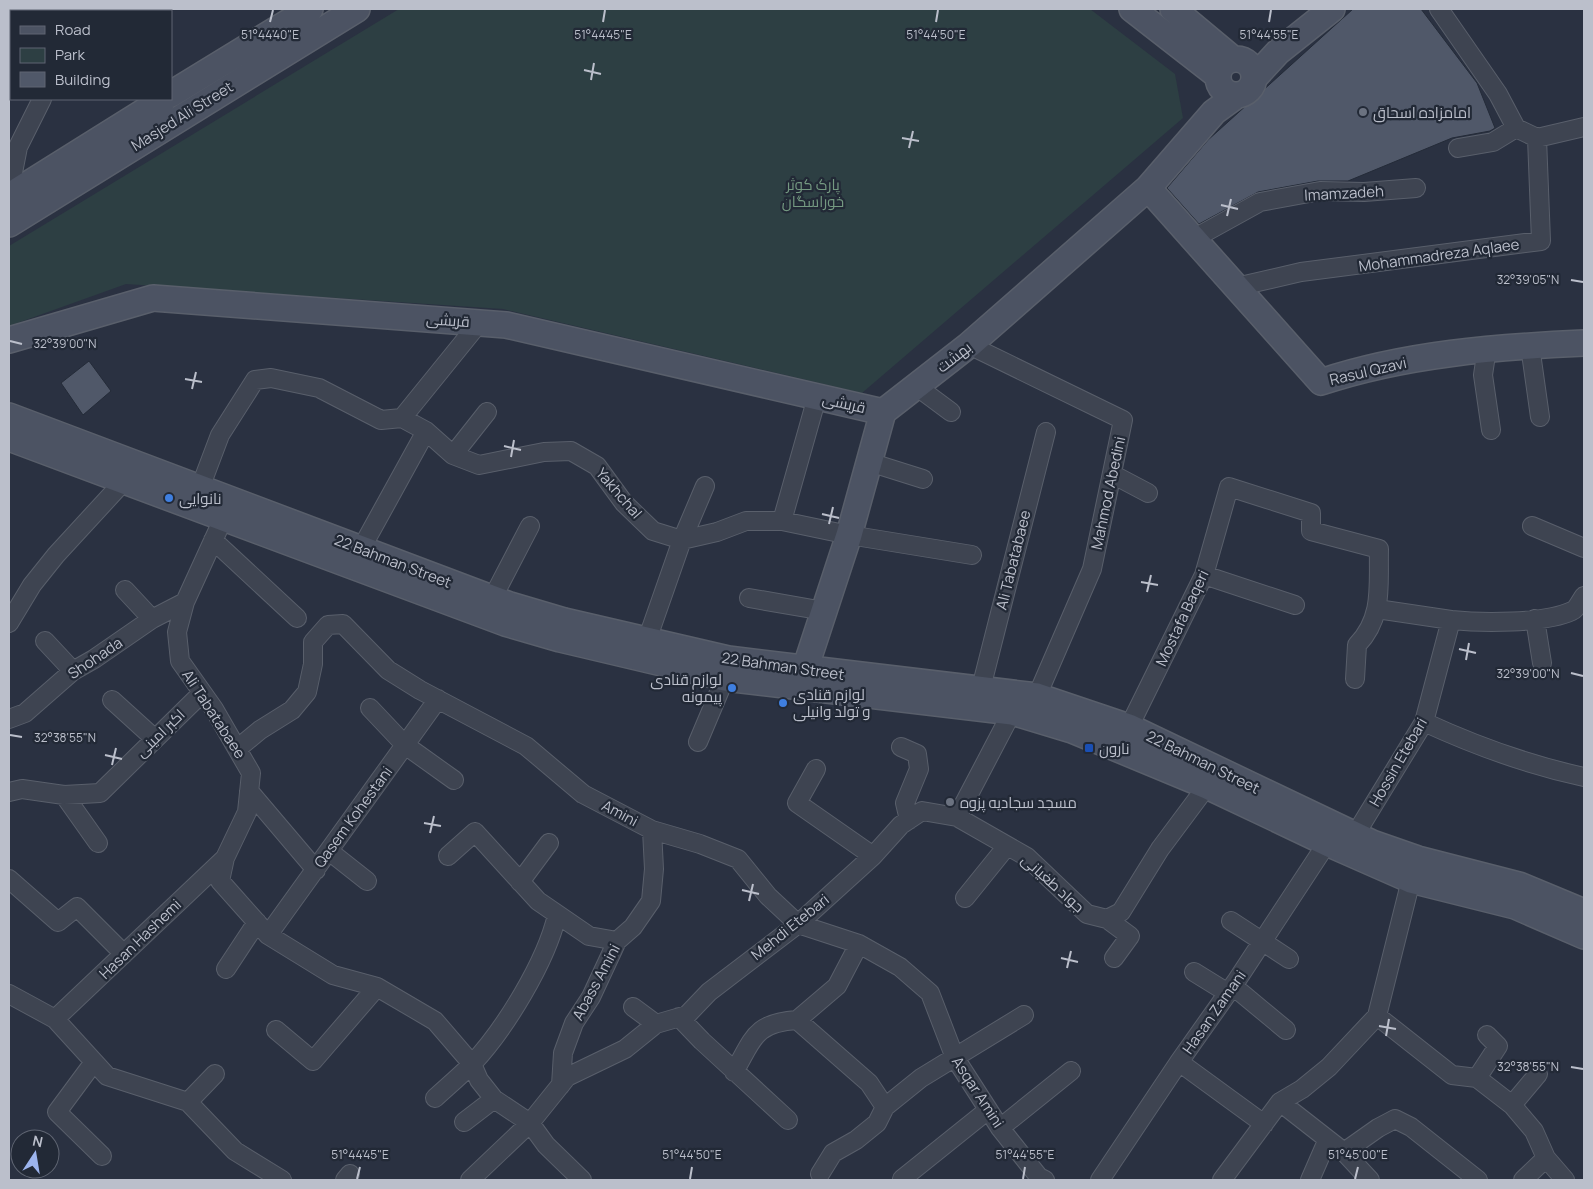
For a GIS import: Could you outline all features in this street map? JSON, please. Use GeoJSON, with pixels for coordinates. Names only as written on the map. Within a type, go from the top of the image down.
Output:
{"type":"FeatureCollection","features":[{"type":"Feature","properties":{"kind":"main road","name":"Masjed Ali Street"},"geometry":{"type":"LineString","coordinates":[[172,93],[310,9]]}},
{"type":"Feature","properties":{"kind":"main road"},"geometry":{"type":"LineString","coordinates":[[1132,9],[1235,76]]}},
{"type":"Feature","properties":{"kind":"main road"},"geometry":{"type":"LineString","coordinates":[[1173,9],[1235,76]]}},
{"type":"Feature","properties":{"kind":"main road"},"geometry":{"type":"LineString","coordinates":[[1235,76],[1278,52],[1332,9]]}},
{"type":"Feature","properties":{"kind":"main road","name":"Masjed Ali Street"},"geometry":{"type":"LineString","coordinates":[[9,224],[353,10]]}},
{"type":"Feature","properties":{"kind":"main road","name":"بهشت"},"geometry":{"type":"LineString","coordinates":[[883,412],[969,345],[1148,188],[1214,112],[1235,76]]}},
{"type":"Feature","properties":{"kind":"main road","name":"Masjed Ali Street"},"geometry":{"type":"LineString","coordinates":[[9,194],[162,100]]}},
{"type":"Feature","properties":{"kind":"main road","name":"Rasul Qzavi"},"geometry":{"type":"LineString","coordinates":[[1148,188],[1320,382],[1352,372],[1487,348],[1584,343]]}},
{"type":"Feature","properties":{"kind":"main road","name":"قریشی"},"geometry":{"type":"LineString","coordinates":[[9,340],[153,298],[506,325],[883,412]]}},
{"type":"Feature","properties":{"kind":"main road"},"geometry":{"type":"LineString","coordinates":[[805,669],[849,535],[883,412]]}},
{"type":"Feature","properties":{"kind":"main road","name":"22 Bahman Street"},"geometry":{"type":"LineString","coordinates":[[9,416],[492,599],[564,621],[612,642],[725,678],[1012,712],[1072,730],[1207,786],[1327,843],[1411,880],[1515,906],[1584,936]]}},
{"type":"Feature","properties":{"kind":"main road","name":"22 Bahman Street"},"geometry":{"type":"LineString","coordinates":[[9,438],[125,480],[218,530],[505,623],[612,642],[647,640],[728,659],[1037,696],[1129,727],[1355,835],[1418,859],[1520,885],[1584,912]]}},
{"type":"Feature","properties":{"kind":"street"},"geometry":{"type":"LineString","coordinates":[[1438,9],[1498,94],[1516,128],[1537,138],[1584,127]]}},
{"type":"Feature","properties":{"kind":"street"},"geometry":{"type":"LineString","coordinates":[[9,194],[18,147],[42,100]]}},
{"type":"Feature","properties":{"kind":"street"},"geometry":{"type":"LineString","coordinates":[[1458,148],[1493,142],[1516,128]]}},
{"type":"Feature","properties":{"kind":"street","name":"Mohammadreza Aqlaee"},"geometry":{"type":"LineString","coordinates":[[1236,287],[1301,272],[1541,241],[1537,138]]}},
{"type":"Feature","properties":{"kind":"street","name":"Imamzadeh"},"geometry":{"type":"LineString","coordinates":[[1193,239],[1260,202],[1320,191],[1364,192],[1416,188]]}},
{"type":"Feature","properties":{"kind":"street"},"geometry":{"type":"LineString","coordinates":[[402,418],[479,323]]}},
{"type":"Feature","properties":{"kind":"street","name":"Mahmod Abedini"},"geometry":{"type":"LineString","coordinates":[[969,345],[1124,420],[1092,569],[1037,696]]}},
{"type":"Feature","properties":{"kind":"street"},"geometry":{"type":"LineString","coordinates":[[1530,346],[1540,417]]}},
{"type":"Feature","properties":{"kind":"street"},"geometry":{"type":"LineString","coordinates":[[1487,348],[1483,375],[1490,430]]}},
{"type":"Feature","properties":{"kind":"street","name":"Yakhchal"},"geometry":{"type":"LineString","coordinates":[[200,488],[220,435],[255,380],[271,378],[319,388],[381,420],[402,418],[426,431],[453,455],[479,465],[544,452],[571,451],[597,466],[624,503],[653,531],[682,540]]}},
{"type":"Feature","properties":{"kind":"street"},"geometry":{"type":"LineString","coordinates":[[916,386],[951,412]]}},
{"type":"Feature","properties":{"kind":"street"},"geometry":{"type":"LineString","coordinates":[[782,521],[817,397]]}},
{"type":"Feature","properties":{"kind":"street"},"geometry":{"type":"LineString","coordinates":[[453,455],[487,412]]}},
{"type":"Feature","properties":{"kind":"street"},"geometry":{"type":"LineString","coordinates":[[361,549],[426,431]]}},
{"type":"Feature","properties":{"kind":"street","name":"Ali Tabatabaee"},"geometry":{"type":"LineString","coordinates":[[981,688],[1046,432]]}},
{"type":"Feature","properties":{"kind":"street"},"geometry":{"type":"LineString","coordinates":[[870,462],[923,479]]}},
{"type":"Feature","properties":{"kind":"street"},"geometry":{"type":"LineString","coordinates":[[1112,474],[1148,494]]}},
{"type":"Feature","properties":{"kind":"street"},"geometry":{"type":"LineString","coordinates":[[9,623],[32,585],[56,555],[125,480]]}},
{"type":"Feature","properties":{"kind":"street"},"geometry":{"type":"LineString","coordinates":[[647,640],[682,540],[705,486]]}},
{"type":"Feature","properties":{"kind":"street","name":"Mostafa Baqeri"},"geometry":{"type":"LineString","coordinates":[[1129,727],[1204,575],[1229,487],[1311,512],[1311,531],[1379,549],[1377,609],[1369,632],[1357,645],[1355,679]]}},
{"type":"Feature","properties":{"kind":"street"},"geometry":{"type":"LineString","coordinates":[[682,540],[717,532],[746,520],[782,521],[849,535],[972,555]]}},
{"type":"Feature","properties":{"kind":"street"},"geometry":{"type":"LineString","coordinates":[[492,599],[530,526]]}},
{"type":"Feature","properties":{"kind":"street"},"geometry":{"type":"LineString","coordinates":[[1532,526],[1584,548]]}},
{"type":"Feature","properties":{"kind":"street"},"geometry":{"type":"LineString","coordinates":[[218,530],[297,618]]}},
{"type":"Feature","properties":{"kind":"street","name":"Ali Tabatabaee"},"geometry":{"type":"LineString","coordinates":[[218,530],[185,602],[177,632],[180,661],[201,694],[214,709],[251,773],[247,812],[225,858],[220,881],[268,935],[334,975],[377,987],[435,1021],[472,1064],[479,1080],[494,1099],[530,1124],[546,1145],[582,1180]]}},
{"type":"Feature","properties":{"kind":"street"},"geometry":{"type":"LineString","coordinates":[[1204,575],[1295,605]]}},
{"type":"Feature","properties":{"kind":"street"},"geometry":{"type":"LineString","coordinates":[[125,590],[152,619]]}},
{"type":"Feature","properties":{"kind":"street"},"geometry":{"type":"LineString","coordinates":[[1377,609],[1481,623],[1535,619],[1579,611],[1584,596]]}},
{"type":"Feature","properties":{"kind":"street"},"geometry":{"type":"LineString","coordinates":[[749,598],[824,611]]}},
{"type":"Feature","properties":{"kind":"street","name":"Shohada"},"geometry":{"type":"LineString","coordinates":[[9,719],[25,713],[73,671],[94,659],[152,619],[185,602]]}},
{"type":"Feature","properties":{"kind":"street"},"geometry":{"type":"LineString","coordinates":[[1535,619],[1542,663]]}},
{"type":"Feature","properties":{"kind":"street","name":"Hossin Etebari"},"geometry":{"type":"LineString","coordinates":[[1355,835],[1424,722],[1451,620]]}},
{"type":"Feature","properties":{"kind":"street","name":"Amini"},"geometry":{"type":"LineString","coordinates":[[237,749],[260,730],[292,710],[307,692],[313,664],[313,642],[328,625],[343,624],[388,670],[526,746],[583,794],[652,830],[700,844],[738,859],[768,896],[798,924]]}},
{"type":"Feature","properties":{"kind":"street"},"geometry":{"type":"LineString","coordinates":[[45,641],[73,671]]}},
{"type":"Feature","properties":{"kind":"street"},"geometry":{"type":"LineString","coordinates":[[698,742],[725,678]]}},
{"type":"Feature","properties":{"kind":"street","name":"اکبر امینی"},"geometry":{"type":"LineString","coordinates":[[9,792],[22,789],[64,795],[100,793],[201,694]]}},
{"type":"Feature","properties":{"kind":"street","name":"Qasem Kohestani"},"geometry":{"type":"LineString","coordinates":[[268,935],[438,699]]}},
{"type":"Feature","properties":{"kind":"street"},"geometry":{"type":"LineString","coordinates":[[112,700],[155,739]]}},
{"type":"Feature","properties":{"kind":"street"},"geometry":{"type":"LineString","coordinates":[[370,708],[405,745],[454,780]]}},
{"type":"Feature","properties":{"kind":"street"},"geometry":{"type":"LineString","coordinates":[[957,818],[1012,712]]}},
{"type":"Feature","properties":{"kind":"street"},"geometry":{"type":"LineString","coordinates":[[1424,722],[1455,736],[1536,766],[1584,776]]}},
{"type":"Feature","properties":{"kind":"street"},"geometry":{"type":"LineString","coordinates":[[901,747],[917,754],[919,769],[905,803],[909,820]]}},
{"type":"Feature","properties":{"kind":"street"},"geometry":{"type":"LineString","coordinates":[[816,768],[797,803],[873,856]]}},
{"type":"Feature","properties":{"kind":"street"},"geometry":{"type":"LineString","coordinates":[[1106,920],[1122,912],[1160,849],[1207,786]]}},
{"type":"Feature","properties":{"kind":"street"},"geometry":{"type":"LineString","coordinates":[[249,791],[316,870]]}},
{"type":"Feature","properties":{"kind":"street"},"geometry":{"type":"LineString","coordinates":[[64,795],[98,843]]}},
{"type":"Feature","properties":{"kind":"street","name":"Mehdi Etebari"},"geometry":{"type":"LineString","coordinates":[[470,1180],[530,1124],[567,1077],[625,1049],[656,1024],[687,1015],[709,992],[798,924],[873,856],[909,820],[922,811],[957,818]]}},
{"type":"Feature","properties":{"kind":"street","name":"جواد طغیانی"},"geometry":{"type":"LineString","coordinates":[[957,818],[1027,857],[1087,914],[1106,920],[1130,936],[1114,958]]}},
{"type":"Feature","properties":{"kind":"street","name":"Abass Amini"},"geometry":{"type":"LineString","coordinates":[[561,1085],[563,1053],[574,1023],[591,997],[617,941],[633,927],[651,901],[654,869],[652,830]]}},
{"type":"Feature","properties":{"kind":"street"},"geometry":{"type":"LineString","coordinates":[[448,856],[475,832],[538,901],[589,936],[617,941]]}},
{"type":"Feature","properties":{"kind":"street"},"geometry":{"type":"LineString","coordinates":[[520,882],[549,843]]}},
{"type":"Feature","properties":{"kind":"street","name":"Hasan Zamani"},"geometry":{"type":"LineString","coordinates":[[1100,1180],[1230,990],[1327,843]]}},
{"type":"Feature","properties":{"kind":"street"},"geometry":{"type":"LineString","coordinates":[[965,898],[1007,846]]}},
{"type":"Feature","properties":{"kind":"street"},"geometry":{"type":"LineString","coordinates":[[329,851],[367,881]]}},
{"type":"Feature","properties":{"kind":"street","name":"Hasan Hashemi"},"geometry":{"type":"LineString","coordinates":[[55,1019],[225,858]]}},
{"type":"Feature","properties":{"kind":"street"},"geometry":{"type":"LineString","coordinates":[[9,879],[58,922],[77,907],[124,954]]}},
{"type":"Feature","properties":{"kind":"street"},"geometry":{"type":"LineString","coordinates":[[1222,1180],[1280,1102],[1302,1089],[1329,1066],[1377,1016],[1411,880]]}},
{"type":"Feature","properties":{"kind":"street"},"geometry":{"type":"LineString","coordinates":[[434,1098],[472,1064],[507,1019],[544,956],[552,937],[557,915]]}},
{"type":"Feature","properties":{"kind":"street"},"geometry":{"type":"LineString","coordinates":[[1231,921],[1289,959]]}},
{"type":"Feature","properties":{"kind":"street"},"geometry":{"type":"LineString","coordinates":[[226,969],[257,922]]}},
{"type":"Feature","properties":{"kind":"street","name":"Asqar Amini"},"geometry":{"type":"LineString","coordinates":[[798,924],[859,944],[900,967],[930,993],[955,1058],[1000,1128],[1039,1177],[1044,1180]]}},
{"type":"Feature","properties":{"kind":"street"},"geometry":{"type":"LineString","coordinates":[[734,1072],[757,1032],[775,1021],[797,1020],[837,986],[859,944]]}},
{"type":"Feature","properties":{"kind":"street"},"geometry":{"type":"LineString","coordinates":[[1194,972],[1230,990],[1286,1030]]}},
{"type":"Feature","properties":{"kind":"street"},"geometry":{"type":"LineString","coordinates":[[276,1030],[313,1061],[377,987]]}},
{"type":"Feature","properties":{"kind":"street"},"geometry":{"type":"LineString","coordinates":[[10,999],[55,1019],[107,1076],[188,1102],[235,1151],[282,1180]]}},
{"type":"Feature","properties":{"kind":"street"},"geometry":{"type":"LineString","coordinates":[[633,1007],[656,1024]]}},
{"type":"Feature","properties":{"kind":"street"},"geometry":{"type":"LineString","coordinates":[[820,1174],[833,1153],[856,1140],[877,1123],[885,1107],[921,1078],[1024,1015]]}},
{"type":"Feature","properties":{"kind":"street"},"geometry":{"type":"LineString","coordinates":[[1377,1016],[1452,1076],[1477,1078],[1512,1105],[1534,1131],[1546,1158],[1564,1180]]}},
{"type":"Feature","properties":{"kind":"street"},"geometry":{"type":"LineString","coordinates":[[679,1017],[734,1072],[788,1120]]}},
{"type":"Feature","properties":{"kind":"street"},"geometry":{"type":"LineString","coordinates":[[797,1020],[869,1083],[885,1107]]}},
{"type":"Feature","properties":{"kind":"street"},"geometry":{"type":"LineString","coordinates":[[1477,1078],[1498,1046],[1487,1035]]}},
{"type":"Feature","properties":{"kind":"street"},"geometry":{"type":"LineString","coordinates":[[94,1062],[57,1112],[102,1156]]}},
{"type":"Feature","properties":{"kind":"street"},"geometry":{"type":"LineString","coordinates":[[1179,1062],[1264,1124]]}},
{"type":"Feature","properties":{"kind":"street"},"geometry":{"type":"LineString","coordinates":[[1000,1128],[1071,1071]]}},
{"type":"Feature","properties":{"kind":"street"},"geometry":{"type":"LineString","coordinates":[[188,1102],[215,1074]]}},
{"type":"Feature","properties":{"kind":"street"},"geometry":{"type":"LineString","coordinates":[[1512,1105],[1538,1074]]}},
{"type":"Feature","properties":{"kind":"street"},"geometry":{"type":"LineString","coordinates":[[464,1122],[494,1099]]}},
{"type":"Feature","properties":{"kind":"street"},"geometry":{"type":"LineString","coordinates":[[1280,1102],[1327,1141],[1344,1152],[1370,1180]]}},
{"type":"Feature","properties":{"kind":"street"},"geometry":{"type":"LineString","coordinates":[[902,1179],[988,1110]]}},
{"type":"Feature","properties":{"kind":"street"},"geometry":{"type":"LineString","coordinates":[[1344,1152],[1378,1128],[1395,1119],[1411,1127],[1478,1180]]}},
{"type":"Feature","properties":{"kind":"street"},"geometry":{"type":"LineString","coordinates":[[1310,1180],[1327,1141]]}},
{"type":"Feature","properties":{"kind":"street"},"geometry":{"type":"LineString","coordinates":[[1523,1180],[1546,1158]]}},
{"type":"Feature","properties":{"kind":"green space","name":"پارک کوثر خوراسگان"},"geometry":{"type":"Polygon","coordinates":[[[399,9],[1090,9],[1175,74],[1183,118],[862,393],[503,309],[126,284],[9,326],[9,246],[399,9]]]}},
{"type":"Feature","properties":{"kind":"building","name":"امامزاده اسحاق"},"geometry":{"type":"Polygon","coordinates":[[[1353,9],[1421,9],[1477,83],[1495,128],[1490,131],[1452,138],[1348,181],[1318,181],[1258,192],[1199,224],[1167,188],[1208,140],[1353,9]]]}},
{"type":"Feature","properties":{"kind":"building"},"geometry":{"type":"Polygon","coordinates":[[[89,361],[111,391],[83,415],[61,383],[89,361]]]}},
{"type":"Feature","properties":{"kind":"place","name":"امامزاده اسحاق"},"geometry":{"type":"Point","coordinates":[1363,112]}},
{"type":"Feature","properties":{"kind":"place","name":"نانوایی"},"geometry":{"type":"Point","coordinates":[169,498]}},
{"type":"Feature","properties":{"kind":"place","name":"لوازم قنادی پیمونه"},"geometry":{"type":"Point","coordinates":[732,688]}},
{"type":"Feature","properties":{"kind":"place","name":"لوازم قنادی و تولد وانیلی"},"geometry":{"type":"Point","coordinates":[783,703]}},
{"type":"Feature","properties":{"kind":"place","name":"نارون"},"geometry":{"type":"Point","coordinates":[1089,748]}},
{"type":"Feature","properties":{"kind":"place","name":"مسجد سجادیه پزوه"},"geometry":{"type":"Point","coordinates":[950,802]}}]}
